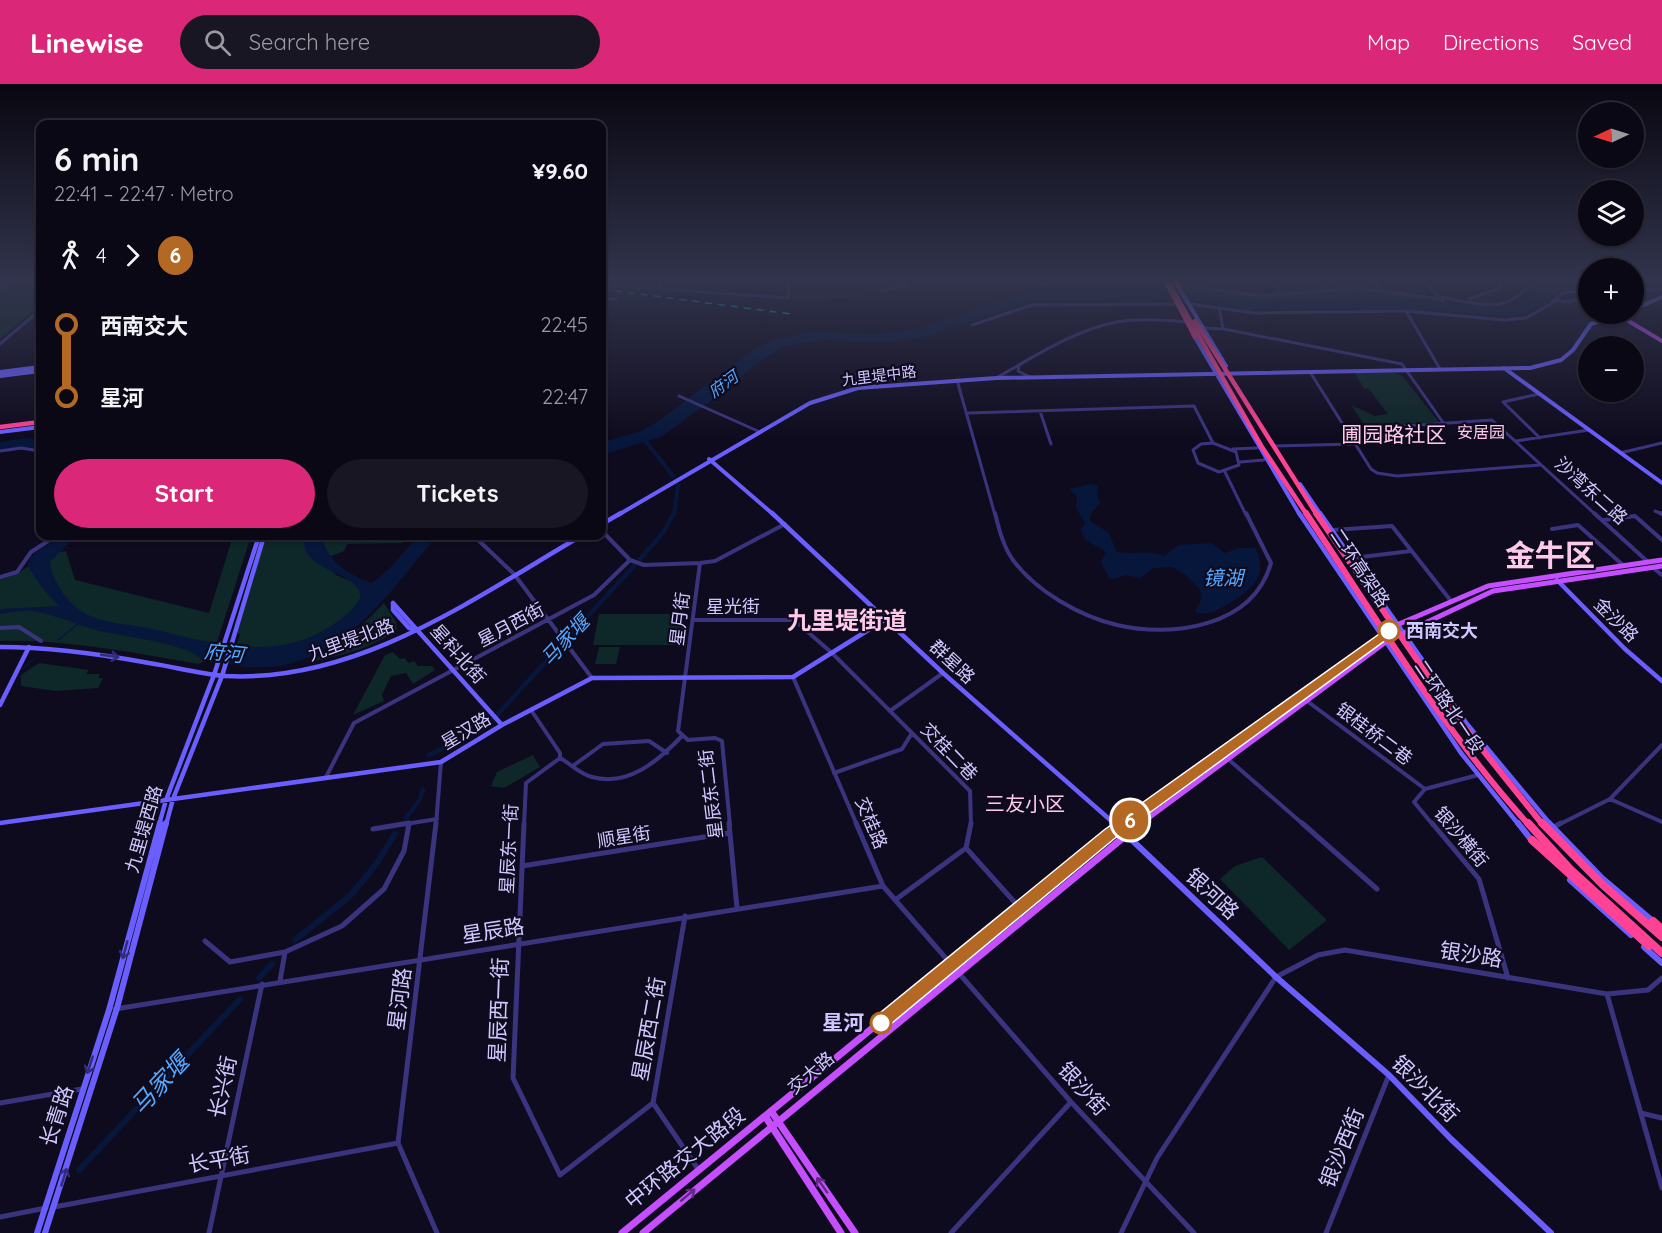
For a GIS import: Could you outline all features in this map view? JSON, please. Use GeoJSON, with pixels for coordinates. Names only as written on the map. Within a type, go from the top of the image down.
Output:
{"type":"FeatureCollection","features":[{"type":"Feature","properties":{"kind":"highway"},"geometry":{"type":"LineString","coordinates":[[1192,332],[1195,337]]}},
{"type":"Feature","properties":{"kind":"highway","name":"二环高架路"},"geometry":{"type":"LineString","coordinates":[[1195,332],[1262,447],[1441,716],[1501,794],[1538,835],[1577,876],[1662,952]]}},
{"type":"Feature","properties":{"kind":"highway","name":"二环高架路"},"geometry":{"type":"LineString","coordinates":[[1204,332],[1272,450],[1460,723],[1514,792],[1556,839],[1607,890],[1662,937]]}},
{"type":"Feature","properties":{"kind":"highway"},"geometry":{"type":"LineString","coordinates":[[0,428],[36,424]]}},
{"type":"Feature","properties":{"kind":"highway"},"geometry":{"type":"LineString","coordinates":[[1532,840],[1662,958]]}},
{"type":"Feature","properties":{"kind":"highway"},"geometry":{"type":"LineString","coordinates":[[1653,921],[1662,928]]}},
{"type":"Feature","properties":{"kind":"main road","name":"交大路"},"geometry":{"type":"LineString","coordinates":[[768,1113],[1118,827],[1382,634],[1399,624],[1488,586],[1662,560]]}},
{"type":"Feature","properties":{"kind":"main road","name":"交大路"},"geometry":{"type":"LineString","coordinates":[[774,1123],[1125,835],[1387,641],[1493,591],[1662,566]]}},
{"type":"Feature","properties":{"kind":"main road"},"geometry":{"type":"LineString","coordinates":[[768,1113],[841,1233]]}},
{"type":"Feature","properties":{"kind":"main road","name":"中环路交大路段"},"geometry":{"type":"LineString","coordinates":[[622,1233],[768,1113]]}},
{"type":"Feature","properties":{"kind":"main road"},"geometry":{"type":"LineString","coordinates":[[774,1123],[855,1233]]}},
{"type":"Feature","properties":{"kind":"main road","name":"中环路交大路段"},"geometry":{"type":"LineString","coordinates":[[643,1233],[774,1123]]}},
{"type":"Feature","properties":{"kind":"street"},"geometry":{"type":"LineString","coordinates":[[0,344],[15,332]]}},
{"type":"Feature","properties":{"kind":"street","name":"九里堤中路"},"geometry":{"type":"LineString","coordinates":[[996,378],[1090,332]]}},
{"type":"Feature","properties":{"kind":"street","name":"二环路北一段"},"geometry":{"type":"LineString","coordinates":[[1192,332],[1264,460],[1478,775],[1532,840],[1585,895],[1662,963]]}},
{"type":"Feature","properties":{"kind":"street","name":"二环路北一段"},"geometry":{"type":"LineString","coordinates":[[1206,332],[1274,446],[1467,723],[1554,827],[1653,921]]}},
{"type":"Feature","properties":{"kind":"street"},"geometry":{"type":"LineString","coordinates":[[1238,332],[1402,364],[1444,424]]}},
{"type":"Feature","properties":{"kind":"street"},"geometry":{"type":"LineString","coordinates":[[1418,332],[1440,369]]}},
{"type":"Feature","properties":{"kind":"street","name":"九里堤中路"},"geometry":{"type":"LineString","coordinates":[[710,460],[810,403],[841,392],[870,386],[1030,377],[1544,367],[1562,362],[1573,352],[1586,332]]}},
{"type":"Feature","properties":{"kind":"street"},"geometry":{"type":"LineString","coordinates":[[1020,365],[1018,371],[1030,377]]}},
{"type":"Feature","properties":{"kind":"street"},"geometry":{"type":"LineString","coordinates":[[1504,368],[1662,483]]}},
{"type":"Feature","properties":{"kind":"street"},"geometry":{"type":"LineString","coordinates":[[0,374],[36,370]]}},
{"type":"Feature","properties":{"kind":"street"},"geometry":{"type":"LineString","coordinates":[[1310,372],[1371,470],[1386,476],[1541,465]]}},
{"type":"Feature","properties":{"kind":"street"},"geometry":{"type":"LineString","coordinates":[[957,380],[1007,550],[1017,564],[1066,605],[1121,627],[1158,631],[1182,630],[1208,623],[1250,600],[1265,584],[1270,563],[1266,551],[1225,472]]}},
{"type":"Feature","properties":{"kind":"street"},"geometry":{"type":"LineString","coordinates":[[1539,394],[1503,402],[1540,438]]}},
{"type":"Feature","properties":{"kind":"street"},"geometry":{"type":"LineString","coordinates":[[680,397],[760,432]]}},
{"type":"Feature","properties":{"kind":"street"},"geometry":{"type":"LineString","coordinates":[[968,413],[1194,406],[1213,443]]}},
{"type":"Feature","properties":{"kind":"street"},"geometry":{"type":"LineString","coordinates":[[1040,411],[1051,444]]}},
{"type":"Feature","properties":{"kind":"street","name":"沙湾东二路"},"geometry":{"type":"LineString","coordinates":[[1346,430],[1492,420],[1662,575]]}},
{"type":"Feature","properties":{"kind":"street"},"geometry":{"type":"LineString","coordinates":[[1515,441],[1589,430]]}},
{"type":"Feature","properties":{"kind":"street"},"geometry":{"type":"LineString","coordinates":[[1232,449],[1239,455],[1240,462],[1236,469],[1225,472],[1205,468],[1194,459],[1193,450],[1196,447],[1213,443],[1232,449],[1257,448]]}},
{"type":"Feature","properties":{"kind":"street"},"geometry":{"type":"LineString","coordinates":[[1620,453],[1662,443]]}},
{"type":"Feature","properties":{"kind":"street"},"geometry":{"type":"LineString","coordinates":[[1274,446],[1354,444]]}},
{"type":"Feature","properties":{"kind":"street"},"geometry":{"type":"LineString","coordinates":[[0,451],[21,448],[36,450]]}},
{"type":"Feature","properties":{"kind":"street"},"geometry":{"type":"LineString","coordinates":[[606,522],[710,460]]}},
{"type":"Feature","properties":{"kind":"street","name":"群星路"},"geometry":{"type":"LineString","coordinates":[[710,460],[784,524],[943,673],[1125,835]]}},
{"type":"Feature","properties":{"kind":"street"},"geometry":{"type":"LineString","coordinates":[[1240,462],[1264,460]]}},
{"type":"Feature","properties":{"kind":"street"},"geometry":{"type":"LineString","coordinates":[[1655,511],[1662,513]]}},
{"type":"Feature","properties":{"kind":"street"},"geometry":{"type":"LineString","coordinates":[[1604,520],[1635,516],[1662,540]]}},
{"type":"Feature","properties":{"kind":"street"},"geometry":{"type":"LineString","coordinates":[[606,535],[630,560],[644,565],[700,563],[715,561],[784,524]]}},
{"type":"Feature","properties":{"kind":"street"},"geometry":{"type":"LineString","coordinates":[[1552,529],[1578,525],[1624,566]]}},
{"type":"Feature","properties":{"kind":"street"},"geometry":{"type":"LineString","coordinates":[[1333,530],[1392,526],[1451,601]]}},
{"type":"Feature","properties":{"kind":"street"},"geometry":{"type":"LineString","coordinates":[[0,577],[21,570],[30,554],[50,540]]}},
{"type":"Feature","properties":{"kind":"street","name":"九里堤西路"},"geometry":{"type":"LineString","coordinates":[[109,1010],[169,799],[214,675],[258,540]]}},
{"type":"Feature","properties":{"kind":"street"},"geometry":{"type":"LineString","coordinates":[[45,1233],[117,1008],[169,799],[222,676],[263,540]]}},
{"type":"Feature","properties":{"kind":"street"},"geometry":{"type":"LineString","coordinates":[[478,540],[514,574],[551,620],[592,678]]}},
{"type":"Feature","properties":{"kind":"street","name":"九里堤北路"},"geometry":{"type":"LineString","coordinates":[[0,647],[29,647],[118,657],[222,676],[299,673],[361,655],[417,629],[574,540]]}},
{"type":"Feature","properties":{"kind":"street"},"geometry":{"type":"LineString","coordinates":[[1353,558],[1411,551]]}},
{"type":"Feature","properties":{"kind":"street","name":"星月西街"},"geometry":{"type":"LineString","coordinates":[[326,777],[354,723],[551,620],[594,595],[630,560]]}},
{"type":"Feature","properties":{"kind":"street","name":"星月街"},"geometry":{"type":"LineString","coordinates":[[686,677],[700,563]]}},
{"type":"Feature","properties":{"kind":"street","name":"金沙路"},"geometry":{"type":"LineString","coordinates":[[1553,576],[1624,649],[1662,681]]}},
{"type":"Feature","properties":{"kind":"street"},"geometry":{"type":"LineString","coordinates":[[393,603],[407,618],[417,629],[409,628],[393,610],[393,603]]}},
{"type":"Feature","properties":{"kind":"street"},"geometry":{"type":"LineString","coordinates":[[793,677],[886,619]]}},
{"type":"Feature","properties":{"kind":"street","name":"星光街"},"geometry":{"type":"LineString","coordinates":[[694,620],[795,620],[832,653]]}},
{"type":"Feature","properties":{"kind":"street"},"geometry":{"type":"LineString","coordinates":[[0,628],[19,627],[41,641]]}},
{"type":"Feature","properties":{"kind":"street","name":"星科北街"},"geometry":{"type":"LineString","coordinates":[[417,629],[502,725]]}},
{"type":"Feature","properties":{"kind":"street"},"geometry":{"type":"LineString","coordinates":[[0,705],[29,647]]}},
{"type":"Feature","properties":{"kind":"street","name":"交桂二巷"},"geometry":{"type":"LineString","coordinates":[[832,653],[970,790],[971,833],[966,848]]}},
{"type":"Feature","properties":{"kind":"street"},"geometry":{"type":"LineString","coordinates":[[890,711],[943,673]]}},
{"type":"Feature","properties":{"kind":"street","name":"星辰东二街"},"geometry":{"type":"LineString","coordinates":[[686,677],[678,731],[681,737],[688,740],[715,738],[722,741],[737,908]]}},
{"type":"Feature","properties":{"kind":"street","name":"星汉路"},"geometry":{"type":"LineString","coordinates":[[0,823],[441,762],[502,725],[592,678],[793,677]]}},
{"type":"Feature","properties":{"kind":"street","name":"交桂路"},"geometry":{"type":"LineString","coordinates":[[793,677],[883,886],[950,964]]}},
{"type":"Feature","properties":{"kind":"street","name":"银桂桥二巷"},"geometry":{"type":"LineString","coordinates":[[1307,701],[1425,789]]}},
{"type":"Feature","properties":{"kind":"street"},"geometry":{"type":"LineString","coordinates":[[531,710],[560,753],[560,758],[592,777],[618,779],[648,768],[667,753],[681,737]]}},
{"type":"Feature","properties":{"kind":"street"},"geometry":{"type":"LineString","coordinates":[[834,773],[902,749],[912,733]]}},
{"type":"Feature","properties":{"kind":"street"},"geometry":{"type":"LineString","coordinates":[[574,765],[603,744],[649,741],[667,753]]}},
{"type":"Feature","properties":{"kind":"street"},"geometry":{"type":"LineString","coordinates":[[1554,827],[1610,799],[1662,745]]}},
{"type":"Feature","properties":{"kind":"street","name":"星辰东一街"},"geometry":{"type":"LineString","coordinates":[[518,943],[526,783],[558,762],[560,758]]}},
{"type":"Feature","properties":{"kind":"street"},"geometry":{"type":"LineString","coordinates":[[1228,759],[1377,889]]}},
{"type":"Feature","properties":{"kind":"street","name":"星河路"},"geometry":{"type":"LineString","coordinates":[[398,1143],[437,819],[441,762]]}},
{"type":"Feature","properties":{"kind":"street"},"geometry":{"type":"LineString","coordinates":[[1425,789],[1478,775]]}},
{"type":"Feature","properties":{"kind":"street","name":"银沙横街"},"geometry":{"type":"LineString","coordinates":[[1425,789],[1414,802],[1479,879],[1508,978]]}},
{"type":"Feature","properties":{"kind":"street"},"geometry":{"type":"LineString","coordinates":[[1610,799],[1662,822]]}},
{"type":"Feature","properties":{"kind":"street"},"geometry":{"type":"LineString","coordinates":[[373,829],[437,819]]}},
{"type":"Feature","properties":{"kind":"street"},"geometry":{"type":"LineString","coordinates":[[205,941],[230,962],[285,952],[342,926],[384,889],[404,851],[409,824]]}},
{"type":"Feature","properties":{"kind":"street","name":"顺星街"},"geometry":{"type":"LineString","coordinates":[[522,867],[729,834]]}},
{"type":"Feature","properties":{"kind":"street","name":"银河路"},"geometry":{"type":"LineString","coordinates":[[1125,835],[1276,977]]}},
{"type":"Feature","properties":{"kind":"street"},"geometry":{"type":"LineString","coordinates":[[895,900],[966,848],[1020,908]]}},
{"type":"Feature","properties":{"kind":"street","name":"星辰路"},"geometry":{"type":"LineString","coordinates":[[109,1010],[684,916],[883,886]]}},
{"type":"Feature","properties":{"kind":"street","name":"星辰西二街"},"geometry":{"type":"LineString","coordinates":[[684,916],[653,1103],[699,1170]]}},
{"type":"Feature","properties":{"kind":"street","name":"星辰西一街"},"geometry":{"type":"LineString","coordinates":[[518,943],[513,1078],[560,1175],[653,1103]]}},
{"type":"Feature","properties":{"kind":"street","name":"银沙路"},"geometry":{"type":"LineString","coordinates":[[1276,977],[1318,955],[1345,950],[1607,994],[1648,990],[1662,978]]}},
{"type":"Feature","properties":{"kind":"street"},"geometry":{"type":"LineString","coordinates":[[280,981],[285,952]]}},
{"type":"Feature","properties":{"kind":"street","name":"银沙街"},"geometry":{"type":"LineString","coordinates":[[950,964],[1071,1101],[1194,1233]]}},
{"type":"Feature","properties":{"kind":"street"},"geometry":{"type":"LineString","coordinates":[[1121,1233],[1157,1158],[1276,977]]}},
{"type":"Feature","properties":{"kind":"street","name":"银沙北街"},"geometry":{"type":"LineString","coordinates":[[1276,977],[1389,1075],[1547,1232]]}},
{"type":"Feature","properties":{"kind":"street","name":"长兴街"},"geometry":{"type":"LineString","coordinates":[[209,1233],[262,984]]}},
{"type":"Feature","properties":{"kind":"street"},"geometry":{"type":"LineString","coordinates":[[1607,994],[1662,1188]]}},
{"type":"Feature","properties":{"kind":"street","name":"长青路"},"geometry":{"type":"LineString","coordinates":[[37,1233],[109,1010]]}},
{"type":"Feature","properties":{"kind":"street","name":"银沙西街"},"geometry":{"type":"LineString","coordinates":[[1326,1233],[1389,1075]]}},
{"type":"Feature","properties":{"kind":"street"},"geometry":{"type":"LineString","coordinates":[[0,1103],[82,1089]]}},
{"type":"Feature","properties":{"kind":"street"},"geometry":{"type":"LineString","coordinates":[[951,1233],[1071,1101]]}},
{"type":"Feature","properties":{"kind":"street"},"geometry":{"type":"LineString","coordinates":[[1641,1113],[1662,1118]]}},
{"type":"Feature","properties":{"kind":"street"},"geometry":{"type":"LineString","coordinates":[[398,1143],[437,1233]]}},
{"type":"Feature","properties":{"kind":"street","name":"长平街"},"geometry":{"type":"LineString","coordinates":[[0,1217],[398,1143]]}},
{"type":"Feature","properties":{"kind":"green space"},"geometry":{"type":"Polygon","coordinates":[[[0,332],[9,332],[0,339],[0,332]]]}},
{"type":"Feature","properties":{"kind":"green space"},"geometry":{"type":"Polygon","coordinates":[[[1355,373],[1395,373],[1402,376],[1439,422],[1365,426],[1351,405],[1375,416],[1388,414],[1368,388],[1364,389],[1355,373]]]}},
{"type":"Feature","properties":{"kind":"green space"},"geometry":{"type":"Polygon","coordinates":[[[232,540],[250,540],[212,658],[199,664],[75,644],[0,641],[0,579],[17,574],[45,555],[66,551],[75,580],[209,613],[232,540]]]}},
{"type":"Feature","properties":{"kind":"green space"},"geometry":{"type":"Polygon","coordinates":[[[265,540],[303,540],[336,575],[355,583],[360,589],[361,597],[339,623],[306,640],[270,648],[253,648],[236,646],[240,635],[237,633],[265,540]]]}},
{"type":"Feature","properties":{"kind":"green space"},"geometry":{"type":"Polygon","coordinates":[[[324,540],[405,540],[402,543],[347,544],[344,551],[329,557],[324,540]]]}},
{"type":"Feature","properties":{"kind":"green space"},"geometry":{"type":"Polygon","coordinates":[[[384,603],[396,622],[397,629],[367,647],[309,662],[352,635],[384,603]]]}},
{"type":"Feature","properties":{"kind":"green space"},"geometry":{"type":"Polygon","coordinates":[[[599,614],[684,614],[680,645],[593,645],[599,614]]]}},
{"type":"Feature","properties":{"kind":"green space"},"geometry":{"type":"Polygon","coordinates":[[[599,647],[620,647],[616,664],[595,664],[599,647]]]}},
{"type":"Feature","properties":{"kind":"green space"},"geometry":{"type":"Polygon","coordinates":[[[393,652],[400,659],[405,658],[408,663],[414,661],[418,666],[432,666],[435,670],[413,684],[406,673],[391,676],[382,695],[384,701],[353,715],[385,655],[393,652]]]}},
{"type":"Feature","properties":{"kind":"green space"},"geometry":{"type":"Polygon","coordinates":[[[39,663],[89,670],[86,674],[100,674],[98,678],[103,678],[98,688],[56,691],[21,686],[21,675],[39,663]]]}},
{"type":"Feature","properties":{"kind":"green space"},"geometry":{"type":"Polygon","coordinates":[[[533,755],[540,767],[504,788],[491,786],[497,772],[533,755]]]}},
{"type":"Feature","properties":{"kind":"green space"},"geometry":{"type":"Polygon","coordinates":[[[1262,857],[1327,920],[1289,950],[1220,879],[1235,866],[1262,857]]]}},
{"type":"Feature","properties":{"kind":"water","name":"府河"},"geometry":{"type":"Polygon","coordinates":[[[812,332],[877,334],[943,332],[914,339],[885,342],[823,340],[785,346],[762,360],[661,437],[606,454],[606,441],[639,432],[654,424],[756,348],[778,339],[812,332]]]}},
{"type":"Feature","properties":{"kind":"water"},"geometry":{"type":"Polygon","coordinates":[[[27,438],[36,439],[36,447],[0,450],[0,442],[27,438]]]}},
{"type":"Feature","properties":{"kind":"water","name":"镜湖"},"geometry":{"type":"Polygon","coordinates":[[[1091,484],[1098,486],[1097,495],[1100,503],[1090,515],[1090,521],[1109,533],[1116,551],[1164,556],[1179,545],[1211,543],[1225,553],[1239,548],[1255,548],[1259,557],[1260,572],[1253,585],[1220,609],[1210,613],[1200,613],[1195,612],[1201,600],[1200,589],[1186,575],[1172,567],[1153,568],[1140,578],[1126,575],[1114,579],[1109,578],[1101,562],[1106,552],[1082,534],[1081,529],[1085,523],[1076,508],[1077,497],[1069,489],[1091,484]]]}},
{"type":"Feature","properties":{"kind":"water","name":"府河"},"geometry":{"type":"Polygon","coordinates":[[[56,540],[72,540],[50,562],[53,576],[70,602],[97,619],[219,644],[263,647],[307,638],[328,628],[346,615],[361,597],[358,588],[351,581],[311,558],[305,549],[304,540],[324,540],[327,552],[339,565],[356,577],[372,583],[389,569],[414,540],[434,540],[384,599],[345,636],[322,651],[297,662],[270,667],[238,666],[202,660],[184,649],[100,631],[33,611],[0,614],[0,609],[59,606],[43,589],[27,565],[33,554],[56,540]]]}},
{"type":"Feature","properties":{"kind":"waterway","name":"马家堰"},"geometry":{"type":"LineString","coordinates":[[643,438],[673,476]]}},
{"type":"Feature","properties":{"kind":"waterway","name":"马家堰"},"geometry":{"type":"LineString","coordinates":[[674,515],[678,485]]}},
{"type":"Feature","properties":{"kind":"waterway","name":"马家堰"},"geometry":{"type":"LineString","coordinates":[[640,559],[662,534],[674,513]]}},
{"type":"Feature","properties":{"kind":"waterway","name":"马家堰"},"geometry":{"type":"LineString","coordinates":[[497,715],[634,566]]}},
{"type":"Feature","properties":{"kind":"waterway"},"geometry":{"type":"LineString","coordinates":[[58,640],[78,624]]}},
{"type":"Feature","properties":{"kind":"waterway"},"geometry":{"type":"LineString","coordinates":[[22,669],[35,658]]}},
{"type":"Feature","properties":{"kind":"waterway","name":"马家堰"},"geometry":{"type":"LineString","coordinates":[[429,755],[484,728],[491,720]]}},
{"type":"Feature","properties":{"kind":"waterway","name":"马家堰"},"geometry":{"type":"LineString","coordinates":[[406,818],[419,801],[423,790]]}},
{"type":"Feature","properties":{"kind":"waterway","name":"马家堰"},"geometry":{"type":"LineString","coordinates":[[295,940],[350,896],[375,866],[395,834]]}},
{"type":"Feature","properties":{"kind":"waterway","name":"马家堰"},"geometry":{"type":"LineString","coordinates":[[259,978],[272,964]]}},
{"type":"Feature","properties":{"kind":"waterway","name":"马家堰"},"geometry":{"type":"LineString","coordinates":[[79,1170],[240,999]]}},
{"type":"Feature","properties":{"kind":"metro line","name":"6"},"geometry":{"type":"LineString","coordinates":[[881,1023],[1036,892],[1109,834],[1389,631]]}},
{"type":"Feature","properties":{"kind":"place","name":"西南交大"},"geometry":{"type":"Point","coordinates":[1389,631]}},
{"type":"Feature","properties":{"kind":"place","name":"星河"},"geometry":{"type":"Point","coordinates":[881,1023]}},
{"type":"Feature","properties":{"kind":"district","name":"安居园"},"geometry":{"type":"Point","coordinates":[1481,432]}},
{"type":"Feature","properties":{"kind":"district","name":"圃园路社区"},"geometry":{"type":"Point","coordinates":[1394,435]}},
{"type":"Feature","properties":{"kind":"district","name":"金牛区"},"geometry":{"type":"Point","coordinates":[1550,556]}},
{"type":"Feature","properties":{"kind":"district","name":"九里堤街道"},"geometry":{"type":"Point","coordinates":[847,621]}},
{"type":"Feature","properties":{"kind":"district","name":"三友小区"},"geometry":{"type":"Point","coordinates":[1025,804]}}]}
